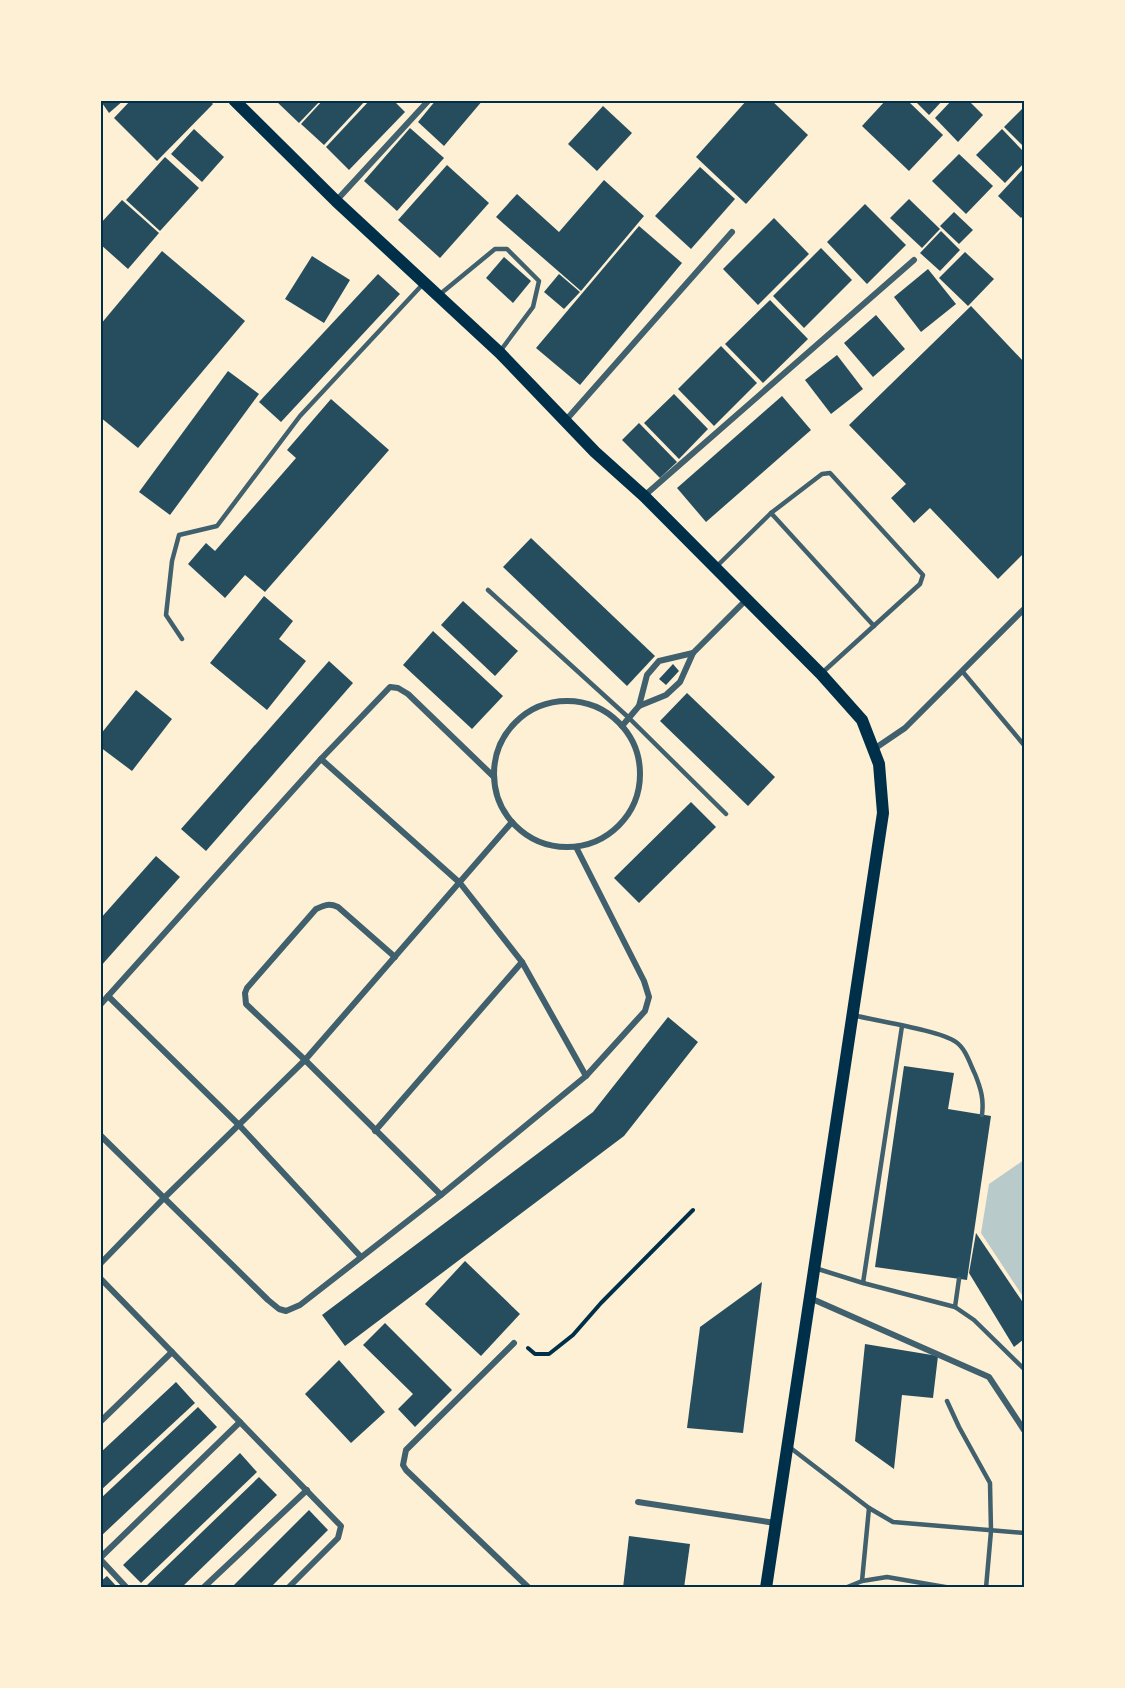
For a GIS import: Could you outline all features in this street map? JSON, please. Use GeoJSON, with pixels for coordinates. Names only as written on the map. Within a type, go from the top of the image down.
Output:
{"type":"FeatureCollection","features":[{"type":"Feature","properties":{"kind":"main road"},"geometry":{"type":"LineString","coordinates":[[234,100],[336,201],[500,352],[595,452],[644,496],[747,598],[862,720],[879,764],[883,813],[766,1587]]}},
{"type":"Feature","properties":{"kind":"street"},"geometry":{"type":"LineString","coordinates":[[336,201],[429,100]]}},
{"type":"Feature","properties":{"kind":"street"},"geometry":{"type":"LineString","coordinates":[[566,420],[732,232]]}},
{"type":"Feature","properties":{"kind":"street"},"geometry":{"type":"LineString","coordinates":[[644,496],[914,260]]}},
{"type":"Feature","properties":{"kind":"street"},"geometry":{"type":"LineString","coordinates":[[622,726],[639,706],[666,695],[680,682],[693,653],[747,598]]}},
{"type":"Feature","properties":{"kind":"street"},"geometry":{"type":"LineString","coordinates":[[873,749],[905,728],[1024,609]]}},
{"type":"Feature","properties":{"kind":"street"},"geometry":{"type":"LineString","coordinates":[[639,706],[647,675],[659,661],[693,653]]}},
{"type":"Feature","properties":{"kind":"street"},"geometry":{"type":"LineString","coordinates":[[100,1005],[321,759],[390,687],[398,688],[408,694],[494,777]]}},
{"type":"Feature","properties":{"kind":"street"},"geometry":{"type":"LineString","coordinates":[[554,702],[580,702],[605,711],[622,726],[635,748],[639,769],[638,792],[629,812],[615,829],[597,841],[576,847],[552,846],[530,838],[512,822],[499,801],[494,777],[497,751],[510,728],[530,711],[554,702]]}},
{"type":"Feature","properties":{"kind":"street"},"geometry":{"type":"LineString","coordinates":[[321,759],[460,883],[522,962],[585,1076]]}},
{"type":"Feature","properties":{"kind":"street"},"geometry":{"type":"LineString","coordinates":[[100,1264],[305,1060],[512,822]]}},
{"type":"Feature","properties":{"kind":"street"},"geometry":{"type":"LineString","coordinates":[[100,1135],[279,1309],[286,1311],[300,1305],[441,1195],[585,1076],[645,1011],[649,997],[644,981],[576,847]]}},
{"type":"Feature","properties":{"kind":"street"},"geometry":{"type":"LineString","coordinates":[[395,957],[338,907],[332,904],[326,905],[316,909],[255,980],[245,993],[246,1004],[441,1195]]}},
{"type":"Feature","properties":{"kind":"street"},"geometry":{"type":"LineString","coordinates":[[375,1131],[522,962]]}},
{"type":"Feature","properties":{"kind":"street"},"geometry":{"type":"LineString","coordinates":[[108,996],[239,1125],[361,1257]]}},
{"type":"Feature","properties":{"kind":"street"},"geometry":{"type":"LineString","coordinates":[[100,1278],[341,1526],[338,1538],[288,1587]]}},
{"type":"Feature","properties":{"kind":"street"},"geometry":{"type":"LineString","coordinates":[[810,1298],[989,1377],[1024,1430]]}},
{"type":"Feature","properties":{"kind":"street"},"geometry":{"type":"LineString","coordinates":[[514,1343],[406,1450],[403,1465],[529,1587]]}},
{"type":"Feature","properties":{"kind":"street"},"geometry":{"type":"LineString","coordinates":[[100,1422],[172,1352]]}},
{"type":"Feature","properties":{"kind":"street"},"geometry":{"type":"LineString","coordinates":[[127,1587],[100,1558],[240,1422]]}},
{"type":"Feature","properties":{"kind":"street"},"geometry":{"type":"LineString","coordinates":[[203,1587],[307,1490]]}},
{"type":"Feature","properties":{"kind":"street"},"geometry":{"type":"LineString","coordinates":[[638,1502],[775,1524]]}},
{"type":"Feature","properties":{"kind":"lane"},"geometry":{"type":"LineString","coordinates":[[439,295],[495,249],[507,249],[539,281],[533,308],[500,352]]}},
{"type":"Feature","properties":{"kind":"lane"},"geometry":{"type":"LineString","coordinates":[[182,639],[166,615],[172,561],[179,535],[217,526],[300,416],[425,282]]}},
{"type":"Feature","properties":{"kind":"lane"},"geometry":{"type":"LineString","coordinates":[[715,568],[771,513],[822,474],[830,473],[923,575],[920,584],[820,674]]}},
{"type":"Feature","properties":{"kind":"lane"},"geometry":{"type":"LineString","coordinates":[[771,513],[874,626]]}},
{"type":"Feature","properties":{"kind":"lane"},"geometry":{"type":"LineString","coordinates":[[488,590],[628,717],[726,814]]}},
{"type":"Feature","properties":{"kind":"lane"},"geometry":{"type":"LineString","coordinates":[[962,671],[1024,746]]}},
{"type":"Feature","properties":{"kind":"lane"},"geometry":{"type":"LineString","coordinates":[[853,1015],[934,1034],[956,1043],[965,1053],[980,1086],[984,1100],[982,1115]]}},
{"type":"Feature","properties":{"kind":"lane"},"geometry":{"type":"LineString","coordinates":[[863,1283],[902,1026]]}},
{"type":"Feature","properties":{"kind":"lane"},"geometry":{"type":"LineString","coordinates":[[815,1268],[955,1307],[974,1320],[1024,1369]]}},
{"type":"Feature","properties":{"kind":"lane"},"geometry":{"type":"LineString","coordinates":[[955,1307],[959,1279]]}},
{"type":"Feature","properties":{"kind":"lane"},"geometry":{"type":"LineString","coordinates":[[947,1401],[990,1483],[991,1531],[986,1587]]}},
{"type":"Feature","properties":{"kind":"lane"},"geometry":{"type":"LineString","coordinates":[[786,1444],[869,1508],[893,1522],[1024,1533]]}},
{"type":"Feature","properties":{"kind":"lane"},"geometry":{"type":"LineString","coordinates":[[862,1581],[869,1508]]}},
{"type":"Feature","properties":{"kind":"lane"},"geometry":{"type":"LineString","coordinates":[[845,1587],[887,1576],[951,1587]]}},
{"type":"Feature","properties":{"kind":"path"},"geometry":{"type":"LineString","coordinates":[[514,1343],[527,1347],[535,1354],[549,1354],[573,1335],[601,1303],[693,1210]]}},
{"type":"Feature","properties":{"kind":"shaded area"},"geometry":{"type":"Polygon","coordinates":[[[1024,1160],[1024,1298],[981,1233],[989,1184],[1024,1160]]]}},
{"type":"Feature","properties":{"kind":"building"},"geometry":{"type":"Polygon","coordinates":[[[100,100],[124,100],[109,113],[100,100]]]}},
{"type":"Feature","properties":{"kind":"building"},"geometry":{"type":"Polygon","coordinates":[[[131,100],[209,100],[213,104],[157,161],[114,118],[131,100]]]}},
{"type":"Feature","properties":{"kind":"building"},"geometry":{"type":"Polygon","coordinates":[[[275,100],[321,100],[299,123],[275,100]]]}},
{"type":"Feature","properties":{"kind":"building"},"geometry":{"type":"Polygon","coordinates":[[[323,100],[366,100],[324,145],[301,124],[323,100]]]}},
{"type":"Feature","properties":{"kind":"building"},"geometry":{"type":"Polygon","coordinates":[[[370,100],[393,100],[405,112],[349,170],[326,147],[370,100]]]}},
{"type":"Feature","properties":{"kind":"building"},"geometry":{"type":"Polygon","coordinates":[[[436,100],[483,100],[444,146],[418,122],[436,100]]]}},
{"type":"Feature","properties":{"kind":"building"},"geometry":{"type":"Polygon","coordinates":[[[747,100],[771,100],[808,135],[746,204],[696,157],[747,100]]]}},
{"type":"Feature","properties":{"kind":"building"},"geometry":{"type":"Polygon","coordinates":[[[886,100],[907,100],[943,135],[909,171],[862,126],[886,100]]]}},
{"type":"Feature","properties":{"kind":"building"},"geometry":{"type":"Polygon","coordinates":[[[914,100],[943,100],[929,115],[914,100]]]}},
{"type":"Feature","properties":{"kind":"building"},"geometry":{"type":"Polygon","coordinates":[[[952,100],[968,100],[983,115],[958,142],[935,118],[952,100]]]}},
{"type":"Feature","properties":{"kind":"building"},"geometry":{"type":"Polygon","coordinates":[[[603,106],[632,133],[597,171],[568,144],[603,106]]]}},
{"type":"Feature","properties":{"kind":"building"},"geometry":{"type":"Polygon","coordinates":[[[1024,107],[1024,147],[1004,127],[1024,107]]]}},
{"type":"Feature","properties":{"kind":"building"},"geometry":{"type":"Polygon","coordinates":[[[410,128],[444,158],[397,211],[364,181],[410,128]]]}},
{"type":"Feature","properties":{"kind":"building"},"geometry":{"type":"Polygon","coordinates":[[[194,129],[224,157],[202,182],[171,154],[194,129]]]}},
{"type":"Feature","properties":{"kind":"building"},"geometry":{"type":"Polygon","coordinates":[[[1002,129],[1024,152],[1024,163],[1005,183],[976,155],[1002,129]]]}},
{"type":"Feature","properties":{"kind":"building"},"geometry":{"type":"Polygon","coordinates":[[[959,154],[993,186],[966,214],[932,181],[959,154]]]}},
{"type":"Feature","properties":{"kind":"building"},"geometry":{"type":"Polygon","coordinates":[[[165,157],[199,188],[160,231],[126,200],[165,157]]]}},
{"type":"Feature","properties":{"kind":"building"},"geometry":{"type":"Polygon","coordinates":[[[447,165],[489,203],[440,258],[398,220],[447,165]]]}},
{"type":"Feature","properties":{"kind":"building"},"geometry":{"type":"Polygon","coordinates":[[[700,167],[735,199],[691,249],[655,216],[700,167]]]}},
{"type":"Feature","properties":{"kind":"building"},"geometry":{"type":"Polygon","coordinates":[[[1024,168],[1024,215],[1021,218],[998,196],[1024,168]]]}},
{"type":"Feature","properties":{"kind":"building"},"geometry":{"type":"Polygon","coordinates":[[[604,180],[644,216],[581,291],[496,217],[517,194],[559,232],[604,180]]]}},
{"type":"Feature","properties":{"kind":"building"},"geometry":{"type":"Polygon","coordinates":[[[909,199],[940,229],[922,248],[890,218],[909,199]]]}},
{"type":"Feature","properties":{"kind":"building"},"geometry":{"type":"Polygon","coordinates":[[[122,200],[159,233],[128,269],[100,244],[100,224],[122,200]]]}},
{"type":"Feature","properties":{"kind":"building"},"geometry":{"type":"Polygon","coordinates":[[[865,204],[906,245],[867,284],[827,242],[865,204]]]}},
{"type":"Feature","properties":{"kind":"building"},"geometry":{"type":"Polygon","coordinates":[[[954,212],[973,230],[959,244],[940,226],[954,212]]]}},
{"type":"Feature","properties":{"kind":"building"},"geometry":{"type":"Polygon","coordinates":[[[774,218],[809,254],[758,305],[723,269],[774,218]]]}},
{"type":"Feature","properties":{"kind":"building"},"geometry":{"type":"Polygon","coordinates":[[[639,226],[682,263],[580,385],[536,348],[639,226]]]}},
{"type":"Feature","properties":{"kind":"building"},"geometry":{"type":"Polygon","coordinates":[[[941,231],[960,250],[940,271],[920,253],[941,231]]]}},
{"type":"Feature","properties":{"kind":"building"},"geometry":{"type":"Polygon","coordinates":[[[821,248],[852,280],[804,328],[773,296],[821,248]]]}},
{"type":"Feature","properties":{"kind":"building"},"geometry":{"type":"Polygon","coordinates":[[[162,251],[245,321],[138,448],[100,417],[100,325],[162,251]]]}},
{"type":"Feature","properties":{"kind":"building"},"geometry":{"type":"Polygon","coordinates":[[[965,252],[994,279],[968,306],[939,278],[965,252]]]}},
{"type":"Feature","properties":{"kind":"building"},"geometry":{"type":"Polygon","coordinates":[[[312,256],[350,280],[324,323],[285,299],[312,256]]]}},
{"type":"Feature","properties":{"kind":"building"},"geometry":{"type":"Polygon","coordinates":[[[504,257],[531,281],[513,303],[486,278],[504,257]]]}},
{"type":"Feature","properties":{"kind":"building"},"geometry":{"type":"Polygon","coordinates":[[[928,269],[956,304],[921,332],[894,297],[928,269]]]}},
{"type":"Feature","properties":{"kind":"building"},"geometry":{"type":"Polygon","coordinates":[[[378,274],[400,294],[281,422],[259,402],[378,274]]]}},
{"type":"Feature","properties":{"kind":"building"},"geometry":{"type":"Polygon","coordinates":[[[559,274],[580,292],[564,309],[544,292],[559,274]]]}},
{"type":"Feature","properties":{"kind":"building"},"geometry":{"type":"Polygon","coordinates":[[[770,300],[808,339],[763,383],[725,344],[770,300]]]}},
{"type":"Feature","properties":{"kind":"building"},"geometry":{"type":"Polygon","coordinates":[[[971,306],[1024,362],[1024,553],[998,579],[930,508],[914,523],[891,498],[906,484],[849,425],[971,306]]]}},
{"type":"Feature","properties":{"kind":"building"},"geometry":{"type":"Polygon","coordinates":[[[876,315],[905,349],[873,377],[844,343],[876,315]]]}},
{"type":"Feature","properties":{"kind":"building"},"geometry":{"type":"Polygon","coordinates":[[[721,346],[757,383],[714,426],[678,389],[721,346]]]}},
{"type":"Feature","properties":{"kind":"building"},"geometry":{"type":"Polygon","coordinates":[[[837,355],[863,389],[831,414],[805,380],[837,355]]]}},
{"type":"Feature","properties":{"kind":"building"},"geometry":{"type":"Polygon","coordinates":[[[228,371],[259,394],[170,515],[139,492],[228,371]]]}},
{"type":"Feature","properties":{"kind":"building"},"geometry":{"type":"Polygon","coordinates":[[[674,394],[708,429],[679,459],[644,423],[674,394]]]}},
{"type":"Feature","properties":{"kind":"building"},"geometry":{"type":"Polygon","coordinates":[[[782,396],[811,430],[706,522],[677,488],[782,396]]]}},
{"type":"Feature","properties":{"kind":"building"},"geometry":{"type":"Polygon","coordinates":[[[331,399],[389,450],[265,592],[245,575],[225,598],[188,564],[206,543],[215,551],[296,458],[287,450],[331,399]]]}},
{"type":"Feature","properties":{"kind":"building"},"geometry":{"type":"Polygon","coordinates":[[[639,423],[677,462],[660,478],[622,440],[639,423]]]}},
{"type":"Feature","properties":{"kind":"building"},"geometry":{"type":"Polygon","coordinates":[[[531,538],[655,656],[627,686],[503,567],[531,538]]]}},
{"type":"Feature","properties":{"kind":"building"},"geometry":{"type":"Polygon","coordinates":[[[264,596],[293,621],[279,639],[306,661],[267,710],[210,663],[264,596]]]}},
{"type":"Feature","properties":{"kind":"building"},"geometry":{"type":"Polygon","coordinates":[[[463,601],[518,651],[495,676],[441,625],[463,601]]]}},
{"type":"Feature","properties":{"kind":"building"},"geometry":{"type":"Polygon","coordinates":[[[433,631],[503,696],[472,729],[403,665],[433,631]]]}},
{"type":"Feature","properties":{"kind":"building"},"geometry":{"type":"Polygon","coordinates":[[[329,661],[353,683],[206,851],[181,829],[329,661]]]}},
{"type":"Feature","properties":{"kind":"building"},"geometry":{"type":"Polygon","coordinates":[[[673,664],[679,671],[666,685],[659,679],[673,664]]]}},
{"type":"Feature","properties":{"kind":"building"},"geometry":{"type":"Polygon","coordinates":[[[136,690],[172,719],[132,771],[100,747],[100,735],[136,690]]]}},
{"type":"Feature","properties":{"kind":"building"},"geometry":{"type":"Polygon","coordinates":[[[687,693],[775,777],[748,806],[660,721],[687,693]]]}},
{"type":"Feature","properties":{"kind":"building"},"geometry":{"type":"Polygon","coordinates":[[[691,802],[716,827],[639,903],[614,878],[691,802]]]}},
{"type":"Feature","properties":{"kind":"building"},"geometry":{"type":"Polygon","coordinates":[[[156,856],[180,877],[100,967],[100,919],[156,856]]]}},
{"type":"Feature","properties":{"kind":"building"},"geometry":{"type":"Polygon","coordinates":[[[668,1017],[698,1042],[624,1136],[345,1346],[322,1315],[593,1112],[668,1017]]]}},
{"type":"Feature","properties":{"kind":"building"},"geometry":{"type":"Polygon","coordinates":[[[904,1066],[954,1073],[948,1109],[991,1116],[967,1280],[875,1267],[904,1066]]]}},
{"type":"Feature","properties":{"kind":"building"},"geometry":{"type":"Polygon","coordinates":[[[976,1233],[1024,1304],[1024,1339],[1014,1347],[969,1273],[976,1233]]]}},
{"type":"Feature","properties":{"kind":"building"},"geometry":{"type":"Polygon","coordinates":[[[465,1261],[520,1314],[481,1356],[425,1304],[465,1261]]]}},
{"type":"Feature","properties":{"kind":"building"},"geometry":{"type":"Polygon","coordinates":[[[762,1282],[743,1433],[687,1428],[700,1327],[762,1282]]]}},
{"type":"Feature","properties":{"kind":"building"},"geometry":{"type":"Polygon","coordinates":[[[385,1323],[452,1390],[415,1427],[398,1409],[413,1394],[363,1345],[385,1323]]]}},
{"type":"Feature","properties":{"kind":"building"},"geometry":{"type":"Polygon","coordinates":[[[865,1344],[938,1356],[933,1398],[902,1395],[894,1469],[855,1441],[865,1344]]]}},
{"type":"Feature","properties":{"kind":"building"},"geometry":{"type":"Polygon","coordinates":[[[339,1360],[385,1412],[351,1443],[305,1394],[339,1360]]]}},
{"type":"Feature","properties":{"kind":"building"},"geometry":{"type":"Polygon","coordinates":[[[176,1382],[195,1403],[100,1491],[100,1453],[176,1382]]]}},
{"type":"Feature","properties":{"kind":"building"},"geometry":{"type":"Polygon","coordinates":[[[198,1407],[217,1427],[100,1537],[100,1499],[198,1407]]]}},
{"type":"Feature","properties":{"kind":"building"},"geometry":{"type":"Polygon","coordinates":[[[240,1453],[257,1472],[141,1583],[123,1565],[240,1453]]]}},
{"type":"Feature","properties":{"kind":"building"},"geometry":{"type":"Polygon","coordinates":[[[259,1477],[277,1495],[181,1588],[144,1588],[259,1477]]]}},
{"type":"Feature","properties":{"kind":"building"},"geometry":{"type":"Polygon","coordinates":[[[309,1510],[328,1530],[270,1588],[231,1588],[309,1510]]]}},
{"type":"Feature","properties":{"kind":"building"},"geometry":{"type":"Polygon","coordinates":[[[629,1536],[690,1544],[684,1588],[623,1588],[629,1536]]]}},
{"type":"Feature","properties":{"kind":"building"},"geometry":{"type":"Polygon","coordinates":[[[107,1576],[118,1588],[100,1588],[100,1582],[107,1576]]]}}]}
